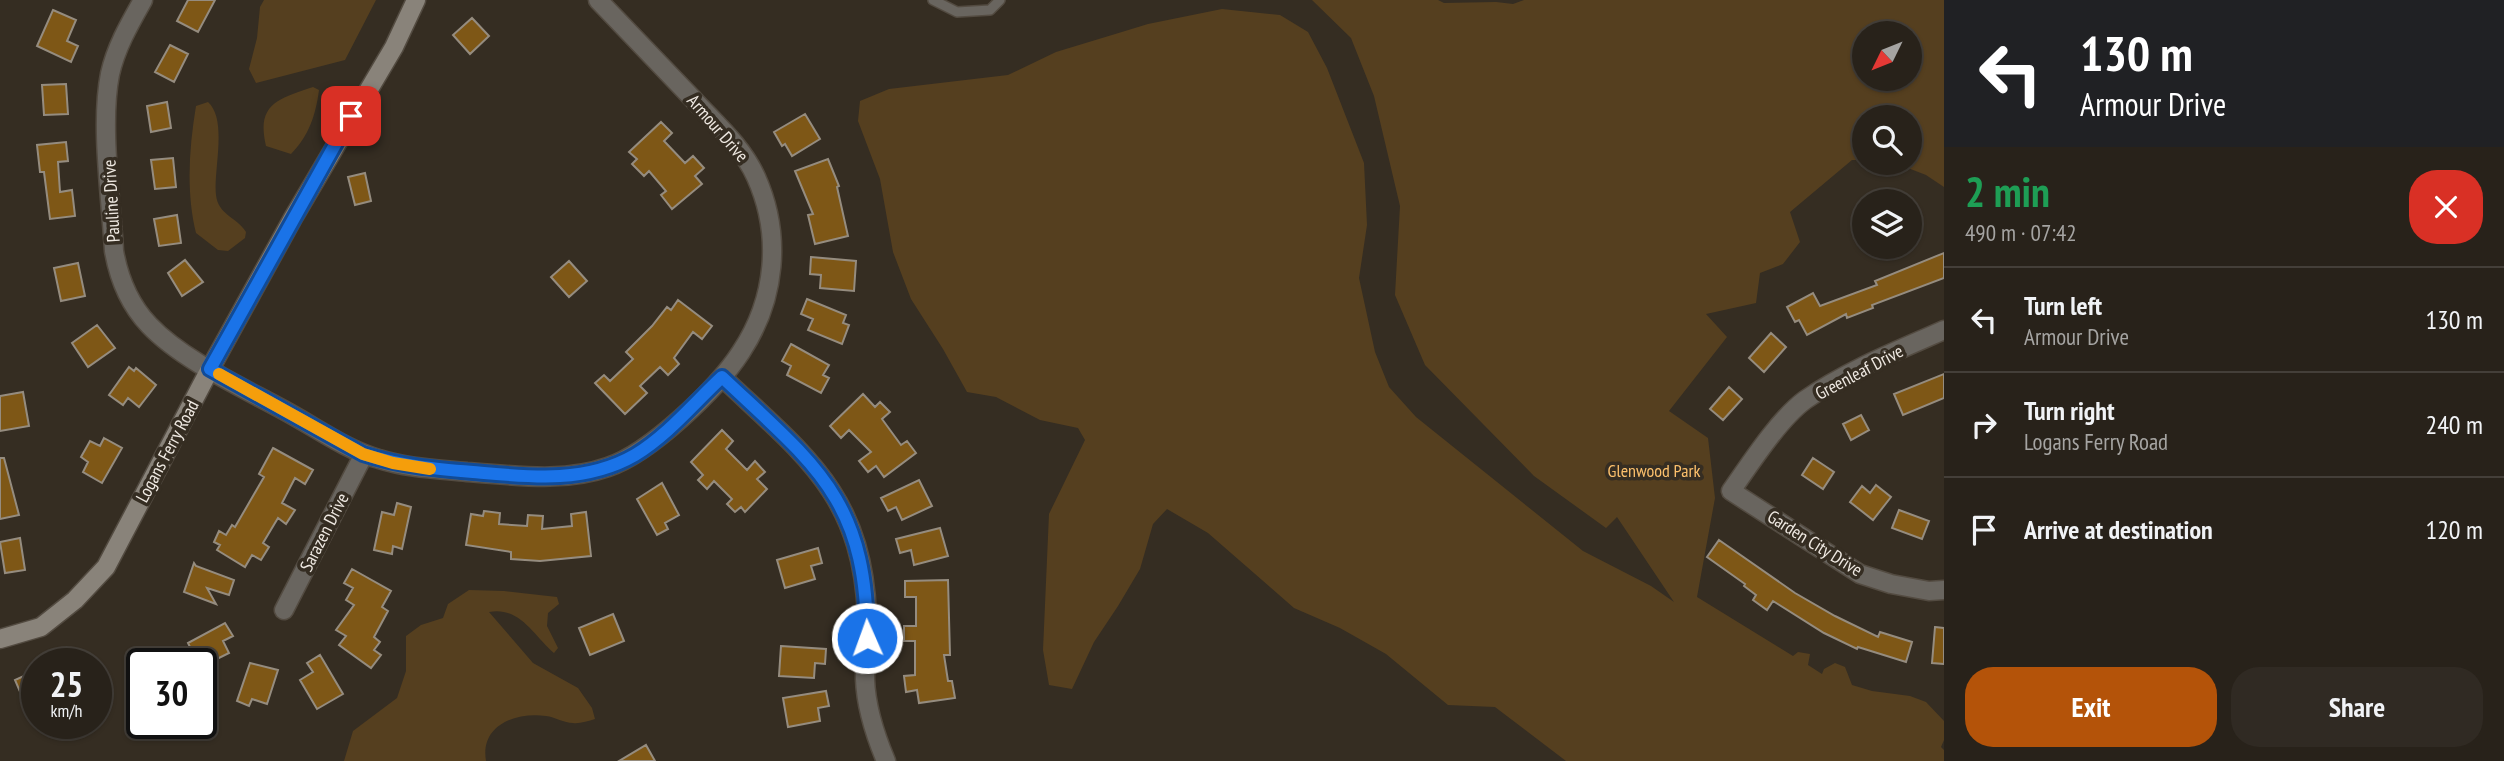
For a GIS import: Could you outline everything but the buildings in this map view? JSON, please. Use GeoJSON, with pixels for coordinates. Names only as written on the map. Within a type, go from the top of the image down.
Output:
{"type":"FeatureCollection","features":[{"type":"Feature","properties":{"kind":"street","name":"Pauline Drive"},"geometry":{"type":"LineString","coordinates":[[143,0],[120,45],[110,74],[107,127],[114,251],[121,279],[139,314],[170,343],[210,369]]}},
{"type":"Feature","properties":{"kind":"street","name":"Logans Ferry Road"},"geometry":{"type":"LineString","coordinates":[[0,639],[41,627],[75,600],[106,566],[299,206],[394,47],[416,0]]}},
{"type":"Feature","properties":{"kind":"street","name":"Armour Drive"},"geometry":{"type":"LineString","coordinates":[[210,369],[363,454],[422,468],[527,476],[577,475],[610,467],[646,447],[722,377],[753,332],[769,288],[772,240],[762,192],[751,166],[732,140],[598,0]]}},
{"type":"Feature","properties":{"kind":"street","name":"Greenleaf Drive"},"geometry":{"type":"LineString","coordinates":[[1731,491],[1766,442],[1803,401],[1855,370],[1944,330]]}},
{"type":"Feature","properties":{"kind":"street"},"geometry":{"type":"LineString","coordinates":[[722,377],[813,464],[836,496],[848,521],[858,550],[866,595],[867,702],[872,725],[887,761]]}},
{"type":"Feature","properties":{"kind":"street","name":"Sarazen Drive"},"geometry":{"type":"LineString","coordinates":[[284,610],[363,454]]}},
{"type":"Feature","properties":{"kind":"street","name":"Garden City Drive"},"geometry":{"type":"LineString","coordinates":[[1731,491],[1860,574],[1891,584],[1929,591],[1944,590]]}},
{"type":"Feature","properties":{"kind":"lane"},"geometry":{"type":"LineString","coordinates":[[933,0],[957,12],[990,10],[1000,0]]}},
{"type":"Feature","properties":{"kind":"green space"},"geometry":{"type":"Polygon","coordinates":[[[264,0],[376,0],[345,60],[256,83],[249,69],[257,38],[260,7],[264,0]]]}},
{"type":"Feature","properties":{"kind":"green space","name":"Glenwood Park"},"geometry":{"type":"Polygon","coordinates":[[[1312,0],[1438,0],[1444,3],[1513,4],[1524,0],[1944,0],[1944,187],[1922,173],[1922,105],[1852,105],[1852,160],[1790,212],[1800,242],[1783,264],[1760,273],[1756,303],[1706,314],[1727,337],[1669,411],[1708,438],[1715,498],[1697,597],[1793,656],[1798,652],[1810,654],[1808,665],[1822,674],[1824,669],[1835,663],[1845,667],[1852,685],[1872,691],[1910,696],[1926,702],[1944,721],[1944,740],[1941,747],[1944,750],[1944,761],[1566,761],[1495,707],[1448,705],[1386,654],[1340,628],[1294,608],[1208,533],[1167,509],[1153,524],[1140,569],[1094,642],[1072,689],[1049,685],[1043,650],[1049,514],[1085,440],[1078,428],[1040,420],[996,397],[967,392],[911,299],[893,252],[880,179],[858,121],[860,101],[889,89],[1008,75],[1056,52],[1148,24],[1222,9],[1280,15],[1308,32],[1327,68],[1364,163],[1367,225],[1359,278],[1375,352],[1389,387],[1416,417],[1583,551],[1651,586],[1674,602],[1617,517],[1606,528],[1534,476],[1425,365],[1395,295],[1400,206],[1374,96],[1351,38],[1312,0]]]}},
{"type":"Feature","properties":{"kind":"green space"},"geometry":{"type":"Polygon","coordinates":[[[313,87],[319,90],[316,108],[311,124],[297,147],[291,154],[266,146],[264,121],[267,112],[289,95],[313,87]]]}},
{"type":"Feature","properties":{"kind":"green space"},"geometry":{"type":"Polygon","coordinates":[[[208,102],[214,110],[219,133],[217,202],[246,232],[245,238],[228,251],[218,250],[196,233],[193,217],[190,154],[196,106],[208,102]]]}},
{"type":"Feature","properties":{"kind":"green space"},"geometry":{"type":"Polygon","coordinates":[[[469,590],[557,597],[559,604],[548,613],[547,626],[558,648],[554,653],[518,618],[500,611],[489,612],[533,663],[578,688],[592,708],[595,719],[575,723],[534,715],[512,719],[502,723],[488,738],[486,761],[344,761],[353,731],[397,698],[406,671],[406,636],[421,625],[443,618],[448,604],[469,590]]]}},
{"type":"Feature","properties":{"kind":"slow traffic"},"geometry":{"type":"LineString","coordinates":[[219,374],[363,454],[393,463],[430,469]]}},
{"type":"Feature","properties":{"kind":"route"},"geometry":{"type":"LineString","coordinates":[[351,116],[210,369],[363,454],[380,460],[422,468],[545,477],[577,475],[610,467],[636,454],[657,439],[722,377],[813,464],[836,496],[852,530],[862,568],[867,638]]}}]}
